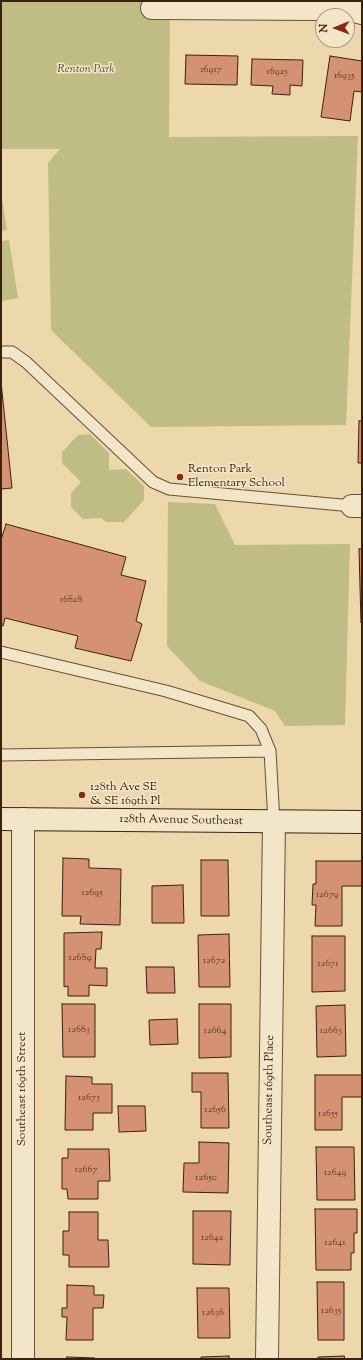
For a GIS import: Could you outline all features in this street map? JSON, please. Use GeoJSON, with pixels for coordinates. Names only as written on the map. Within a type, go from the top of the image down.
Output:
{"type":"FeatureCollection","features":[{"type":"Feature","properties":{"kind":"street"},"geometry":{"type":"LineString","coordinates":[[152,8],[319,9],[354,11],[362,13]]}},
{"type":"Feature","properties":{"kind":"street","name":"128th Avenue Southeast"},"geometry":{"type":"LineString","coordinates":[[1,819],[362,822]]}},
{"type":"Feature","properties":{"kind":"street","name":"Southeast 169th Street"},"geometry":{"type":"LineString","coordinates":[[23,819],[23,1359]]}},
{"type":"Feature","properties":{"kind":"street","name":"Southeast 169th Place"},"geometry":{"type":"LineString","coordinates":[[267,1359],[274,822]]}},
{"type":"Feature","properties":{"kind":"lane"},"geometry":{"type":"LineString","coordinates":[[1,352],[12,352],[26,362],[153,482],[168,489],[357,506]]}},
{"type":"Feature","properties":{"kind":"lane"},"geometry":{"type":"LineString","coordinates":[[1,652],[166,692],[249,716],[261,729],[270,752],[274,822]]}},
{"type":"Feature","properties":{"kind":"lane"},"geometry":{"type":"LineString","coordinates":[[1,755],[270,752]]}},
{"type":"Feature","properties":{"kind":"green space","name":"Renton Park"},"geometry":{"type":"Polygon","coordinates":[[[1,1],[170,1],[169,137],[358,136],[346,425],[151,427],[51,330],[48,163],[60,149],[1,149],[1,1]]]}},
{"type":"Feature","properties":{"kind":"green space"},"geometry":{"type":"Polygon","coordinates":[[[1,192],[7,230],[1,231],[1,192]]]}},
{"type":"Feature","properties":{"kind":"green space"},"geometry":{"type":"Polygon","coordinates":[[[9,240],[18,298],[1,301],[1,241],[9,240]]]}},
{"type":"Feature","properties":{"kind":"green space"},"geometry":{"type":"Polygon","coordinates":[[[90,434],[109,453],[109,470],[126,469],[144,486],[144,500],[124,522],[106,522],[101,518],[83,519],[71,507],[71,493],[81,482],[62,463],[62,452],[78,435],[90,434]]]}},
{"type":"Feature","properties":{"kind":"green space"},"geometry":{"type":"Polygon","coordinates":[[[168,502],[215,504],[235,545],[350,544],[345,725],[285,726],[275,711],[200,681],[167,646],[168,502]]]}},
{"type":"Feature","properties":{"kind":"building"},"geometry":{"type":"Polygon","coordinates":[[[186,55],[238,56],[237,85],[185,84],[186,55]]]}},
{"type":"Feature","properties":{"kind":"building"},"geometry":{"type":"Polygon","coordinates":[[[330,56],[362,61],[362,92],[354,91],[350,121],[321,117],[330,56]]]}},
{"type":"Feature","properties":{"kind":"building"},"geometry":{"type":"Polygon","coordinates":[[[252,59],[303,60],[302,86],[290,85],[290,95],[272,94],[273,86],[251,85],[252,59]]]}},
{"type":"Feature","properties":{"kind":"building"},"geometry":{"type":"Polygon","coordinates":[[[1,382],[12,488],[1,489],[1,382]]]}},
{"type":"Feature","properties":{"kind":"building"},"geometry":{"type":"Polygon","coordinates":[[[359,421],[362,421],[362,463],[358,463],[359,421]]]}},
{"type":"Feature","properties":{"kind":"building"},"geometry":{"type":"Polygon","coordinates":[[[6,524],[126,557],[121,575],[146,581],[136,621],[142,624],[131,661],[75,648],[78,636],[5,618],[3,626],[1,626],[1,540],[6,524]]]}},
{"type":"Feature","properties":{"kind":"building"},"geometry":{"type":"Polygon","coordinates":[[[359,549],[362,549],[362,623],[361,623],[359,549]]]}},
{"type":"Feature","properties":{"kind":"building"},"geometry":{"type":"Polygon","coordinates":[[[63,858],[89,859],[89,868],[121,869],[120,925],[80,924],[81,916],[62,916],[63,858]]]}},
{"type":"Feature","properties":{"kind":"building"},"geometry":{"type":"Polygon","coordinates":[[[201,860],[228,860],[229,916],[201,916],[201,860]]]}},
{"type":"Feature","properties":{"kind":"building"},"geometry":{"type":"Polygon","coordinates":[[[316,861],[362,861],[362,886],[342,886],[342,926],[315,926],[316,905],[312,905],[313,884],[316,884],[316,861]]]}},
{"type":"Feature","properties":{"kind":"building"},"geometry":{"type":"Polygon","coordinates":[[[183,885],[184,923],[152,923],[152,886],[183,885]]]}},
{"type":"Feature","properties":{"kind":"building"},"geometry":{"type":"Polygon","coordinates":[[[102,932],[101,949],[96,949],[95,968],[107,968],[107,986],[89,985],[89,996],[68,996],[68,986],[64,987],[64,933],[102,932]]]}},
{"type":"Feature","properties":{"kind":"building"},"geometry":{"type":"Polygon","coordinates":[[[229,934],[230,987],[199,987],[198,935],[229,934]]]}},
{"type":"Feature","properties":{"kind":"building"},"geometry":{"type":"Polygon","coordinates":[[[312,936],[345,936],[345,991],[312,992],[312,936]]]}},
{"type":"Feature","properties":{"kind":"building"},"geometry":{"type":"Polygon","coordinates":[[[146,967],[174,967],[175,993],[147,993],[146,967]]]}},
{"type":"Feature","properties":{"kind":"building"},"geometry":{"type":"Polygon","coordinates":[[[62,1004],[95,1004],[95,1057],[63,1057],[62,1004]]]}},
{"type":"Feature","properties":{"kind":"building"},"geometry":{"type":"Polygon","coordinates":[[[199,1004],[231,1004],[231,1057],[199,1058],[199,1004]]]}},
{"type":"Feature","properties":{"kind":"building"},"geometry":{"type":"Polygon","coordinates":[[[345,1005],[346,1056],[317,1057],[316,1006],[345,1005]]]}},
{"type":"Feature","properties":{"kind":"building"},"geometry":{"type":"Polygon","coordinates":[[[177,1019],[178,1044],[150,1045],[149,1020],[177,1019]]]}},
{"type":"Feature","properties":{"kind":"building"},"geometry":{"type":"Polygon","coordinates":[[[192,1073],[228,1073],[229,1128],[201,1128],[201,1092],[192,1092],[192,1073]]]}},
{"type":"Feature","properties":{"kind":"building"},"geometry":{"type":"Polygon","coordinates":[[[315,1075],[362,1075],[362,1097],[342,1097],[342,1130],[315,1130],[315,1075]]]}},
{"type":"Feature","properties":{"kind":"building"},"geometry":{"type":"Polygon","coordinates":[[[66,1076],[92,1077],[92,1084],[112,1084],[112,1113],[93,1113],[93,1130],[65,1130],[66,1076]]]}},
{"type":"Feature","properties":{"kind":"building"},"geometry":{"type":"Polygon","coordinates":[[[118,1106],[145,1106],[146,1131],[119,1132],[118,1106]]]}},
{"type":"Feature","properties":{"kind":"building"},"geometry":{"type":"Polygon","coordinates":[[[199,1142],[229,1143],[228,1193],[183,1192],[184,1163],[199,1163],[199,1142]]]}},
{"type":"Feature","properties":{"kind":"building"},"geometry":{"type":"Polygon","coordinates":[[[316,1147],[354,1147],[355,1200],[317,1200],[316,1147]]]}},
{"type":"Feature","properties":{"kind":"building"},"geometry":{"type":"Polygon","coordinates":[[[68,1149],[109,1149],[110,1181],[98,1181],[98,1199],[68,1199],[67,1189],[62,1189],[62,1158],[68,1158],[68,1149]]]}},
{"type":"Feature","properties":{"kind":"building"},"geometry":{"type":"Polygon","coordinates":[[[315,1209],[357,1209],[357,1233],[354,1233],[354,1253],[351,1253],[351,1270],[316,1270],[315,1209]]]}},
{"type":"Feature","properties":{"kind":"building"},"geometry":{"type":"Polygon","coordinates":[[[193,1211],[231,1211],[230,1265],[193,1264],[193,1211]]]}},
{"type":"Feature","properties":{"kind":"building"},"geometry":{"type":"Polygon","coordinates":[[[69,1212],[98,1212],[98,1240],[108,1240],[109,1267],[69,1267],[69,1255],[63,1255],[63,1231],[69,1231],[69,1212]]]}},
{"type":"Feature","properties":{"kind":"building"},"geometry":{"type":"Polygon","coordinates":[[[317,1282],[344,1282],[344,1340],[318,1340],[317,1282]]]}},
{"type":"Feature","properties":{"kind":"building"},"geometry":{"type":"Polygon","coordinates":[[[67,1285],[94,1286],[94,1295],[104,1295],[103,1308],[93,1308],[93,1340],[66,1340],[67,1317],[62,1317],[62,1308],[67,1308],[67,1285]]]}},
{"type":"Feature","properties":{"kind":"building"},"geometry":{"type":"Polygon","coordinates":[[[197,1288],[229,1288],[230,1338],[198,1338],[197,1288]]]}},
{"type":"Feature","properties":{"kind":"building"},"geometry":{"type":"Polygon","coordinates":[[[229,1356],[229,1359],[201,1359],[201,1357],[229,1356]]]}},
{"type":"Feature","properties":{"kind":"building"},"geometry":{"type":"Polygon","coordinates":[[[344,1356],[345,1359],[318,1359],[318,1357],[344,1356]]]}},
{"type":"Feature","properties":{"kind":"building"},"geometry":{"type":"Polygon","coordinates":[[[67,1357],[95,1358],[95,1359],[66,1359],[67,1357]]]}},
{"type":"Feature","properties":{"kind":"place","name":"Renton Park Elementary School"},"geometry":{"type":"Point","coordinates":[180,477]}},
{"type":"Feature","properties":{"kind":"place","name":"128th Ave SE & SE 169th Pl"},"geometry":{"type":"Point","coordinates":[82,795]}}]}
